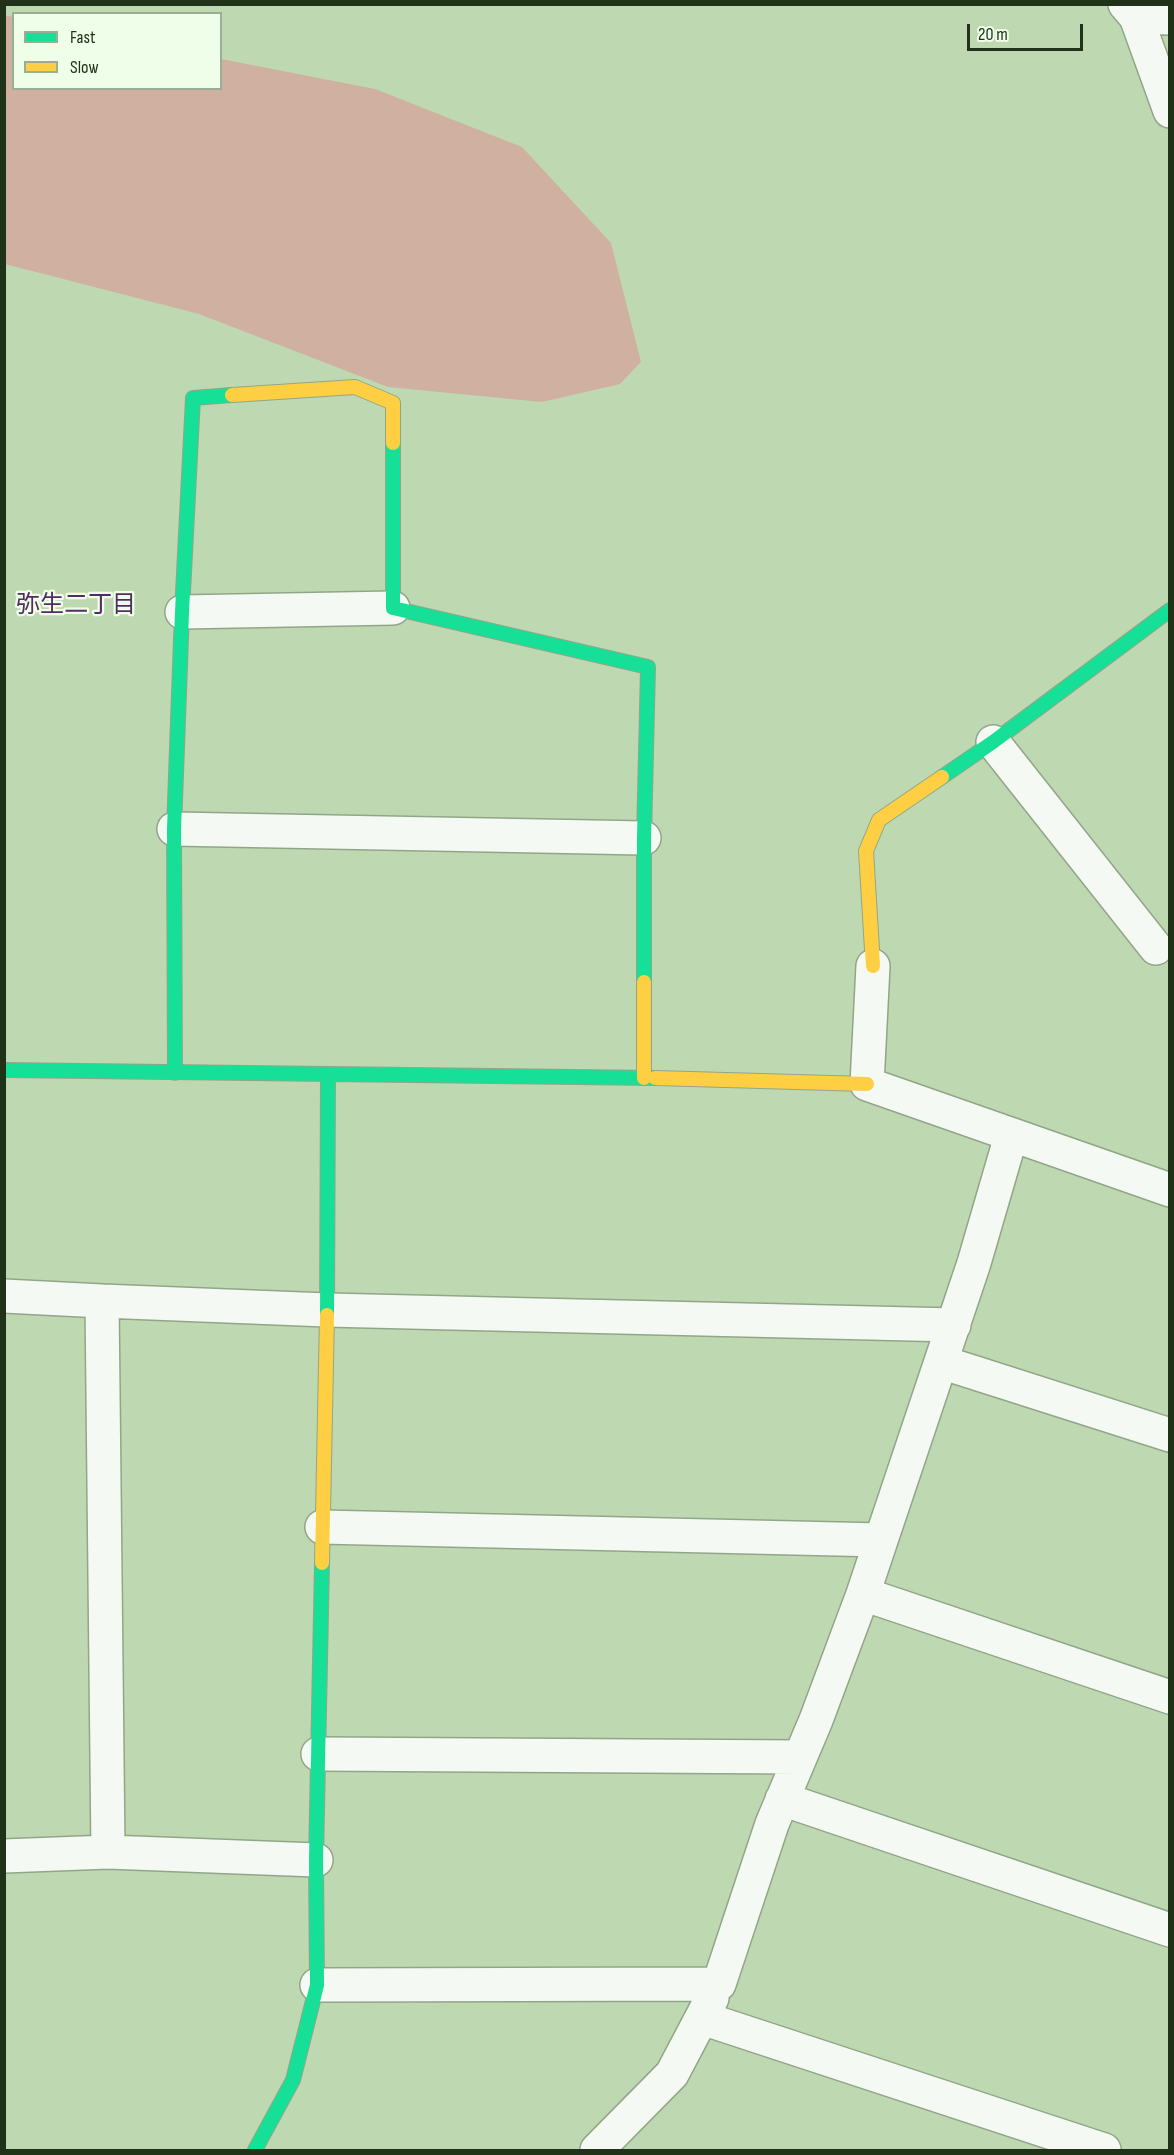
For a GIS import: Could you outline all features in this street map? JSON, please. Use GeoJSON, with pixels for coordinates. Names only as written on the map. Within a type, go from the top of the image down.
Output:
{"type":"FeatureCollection","features":[{"type":"Feature","properties":{"kind":"street"},"geometry":{"type":"LineString","coordinates":[[1130,11],[1170,18]]}},
{"type":"Feature","properties":{"kind":"street"},"geometry":{"type":"LineString","coordinates":[[1130,11],[1170,111]]}},
{"type":"Feature","properties":{"kind":"street"},"geometry":{"type":"LineString","coordinates":[[175,1073],[174,829],[193,398],[355,387],[393,403],[393,608]]}},
{"type":"Feature","properties":{"kind":"street"},"geometry":{"type":"LineString","coordinates":[[182,612],[393,608],[648,667],[644,838],[644,1078]]}},
{"type":"Feature","properties":{"kind":"street"},"geometry":{"type":"LineString","coordinates":[[867,1084],[873,966],[866,851],[879,820],[993,742],[1170,610]]}},
{"type":"Feature","properties":{"kind":"street"},"geometry":{"type":"LineString","coordinates":[[993,742],[1156,948]]}},
{"type":"Feature","properties":{"kind":"street"},"geometry":{"type":"LineString","coordinates":[[174,829],[644,838]]}},
{"type":"Feature","properties":{"kind":"street"},"geometry":{"type":"LineString","coordinates":[[4,1070],[644,1078],[867,1084],[1170,1190]]}},
{"type":"Feature","properties":{"kind":"street"},"geometry":{"type":"LineString","coordinates":[[255,2151],[293,2080],[317,1985],[316,1860],[327,1310],[328,1074]]}},
{"type":"Feature","properties":{"kind":"street"},"geometry":{"type":"LineString","coordinates":[[597,2151],[672,2074],[719,1984],[772,1824],[816,1720],[863,1594],[954,1325],[1011,1136]]}},
{"type":"Feature","properties":{"kind":"street"},"geometry":{"type":"LineString","coordinates":[[4,1296],[327,1310],[954,1325]]}},
{"type":"Feature","properties":{"kind":"street"},"geometry":{"type":"LineString","coordinates":[[102,1301],[108,1852]]}},
{"type":"Feature","properties":{"kind":"street"},"geometry":{"type":"LineString","coordinates":[[941,1362],[1170,1435]]}},
{"type":"Feature","properties":{"kind":"street"},"geometry":{"type":"LineString","coordinates":[[322,1527],[881,1540]]}},
{"type":"Feature","properties":{"kind":"street"},"geometry":{"type":"LineString","coordinates":[[863,1594],[1170,1697]]}},
{"type":"Feature","properties":{"kind":"street"},"geometry":{"type":"LineString","coordinates":[[318,1754],[800,1757]]}},
{"type":"Feature","properties":{"kind":"street"},"geometry":{"type":"LineString","coordinates":[[782,1799],[1170,1930]]}},
{"type":"Feature","properties":{"kind":"street"},"geometry":{"type":"LineString","coordinates":[[4,1856],[108,1852],[316,1860]]}},
{"type":"Feature","properties":{"kind":"street"},"geometry":{"type":"LineString","coordinates":[[317,1985],[719,1984]]}},
{"type":"Feature","properties":{"kind":"street"},"geometry":{"type":"LineString","coordinates":[[702,2018],[1104,2151]]}},
{"type":"Feature","properties":{"kind":"shaded area"},"geometry":{"type":"Polygon","coordinates":[[[4,15],[12,17],[12,90],[222,90],[222,59],[375,89],[522,147],[611,243],[641,362],[620,384],[542,402],[388,387],[199,314],[5,264],[4,15]]]}},
{"type":"Feature","properties":{"kind":"traffic: fast"},"geometry":{"type":"LineString","coordinates":[[175,1073],[174,829],[193,398],[232,395]]}},
{"type":"Feature","properties":{"kind":"traffic: fast"},"geometry":{"type":"LineString","coordinates":[[393,443],[393,608],[648,667],[644,838],[644,982]]}},
{"type":"Feature","properties":{"kind":"traffic: fast"},"geometry":{"type":"LineString","coordinates":[[942,777],[993,742],[1170,610]]}},
{"type":"Feature","properties":{"kind":"traffic: fast"},"geometry":{"type":"LineString","coordinates":[[4,1070],[655,1078]]}},
{"type":"Feature","properties":{"kind":"traffic: fast"},"geometry":{"type":"LineString","coordinates":[[327,1315],[328,1074]]}},
{"type":"Feature","properties":{"kind":"traffic: fast"},"geometry":{"type":"LineString","coordinates":[[255,2150],[293,2080],[317,1985],[316,1860],[322,1563]]}},
{"type":"Feature","properties":{"kind":"traffic: slow"},"geometry":{"type":"LineString","coordinates":[[232,395],[355,387],[393,403],[393,443]]}},
{"type":"Feature","properties":{"kind":"traffic: slow"},"geometry":{"type":"LineString","coordinates":[[873,966],[866,851],[879,820],[942,777]]}},
{"type":"Feature","properties":{"kind":"traffic: slow"},"geometry":{"type":"LineString","coordinates":[[644,982],[644,1078]]}},
{"type":"Feature","properties":{"kind":"traffic: slow"},"geometry":{"type":"LineString","coordinates":[[655,1078],[867,1084]]}},
{"type":"Feature","properties":{"kind":"traffic: slow"},"geometry":{"type":"LineString","coordinates":[[322,1563],[327,1315]]}},
{"type":"Feature","properties":{"kind":"district","name":"弥生二丁目"},"geometry":{"type":"Point","coordinates":[76,606]}}]}
